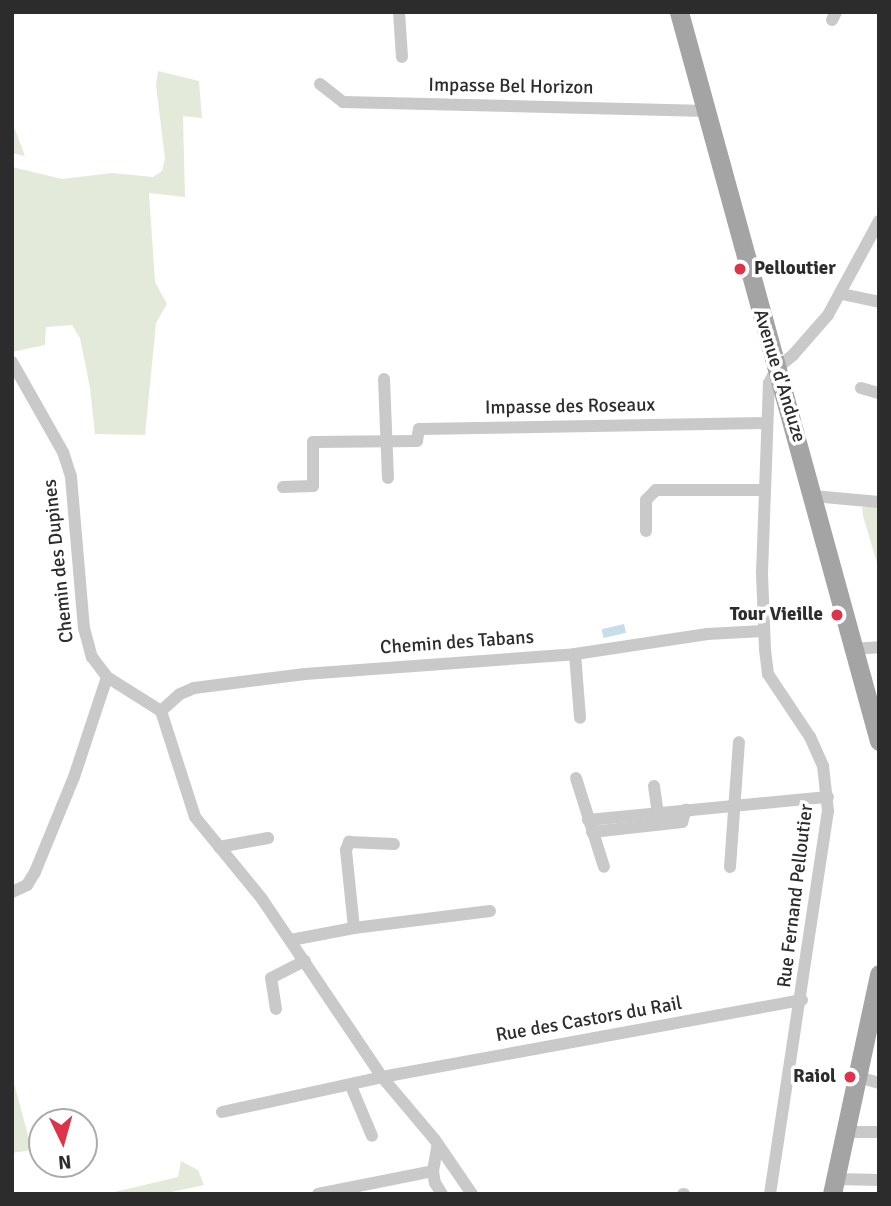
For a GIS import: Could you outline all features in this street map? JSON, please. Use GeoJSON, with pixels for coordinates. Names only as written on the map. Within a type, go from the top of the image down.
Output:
{"type":"FeatureCollection","features":[{"type":"Feature","properties":{"kind":"main road","name":"Avenue d'Anduze"},"geometry":{"type":"LineString","coordinates":[[679,12],[755,300],[813,496],[879,741]]}},
{"type":"Feature","properties":{"kind":"main road"},"geometry":{"type":"LineString","coordinates":[[834,1186],[879,974]]}},
{"type":"Feature","properties":{"kind":"street"},"geometry":{"type":"LineString","coordinates":[[399,12],[402,57]]}},
{"type":"Feature","properties":{"kind":"street","name":"Impasse Bel Horizon"},"geometry":{"type":"LineString","coordinates":[[320,84],[343,102],[707,111]]}},
{"type":"Feature","properties":{"kind":"street"},"geometry":{"type":"LineString","coordinates":[[777,368],[793,355],[828,315],[879,221]]}},
{"type":"Feature","properties":{"kind":"street"},"geometry":{"type":"LineString","coordinates":[[842,293],[879,302]]}},
{"type":"Feature","properties":{"kind":"street","name":"Chemin des Dupines"},"geometry":{"type":"LineString","coordinates":[[12,362],[62,453],[71,477],[86,644],[107,677],[161,711]]}},
{"type":"Feature","properties":{"kind":"street","name":"Rue Fernand Pelloutier"},"geometry":{"type":"LineString","coordinates":[[770,1194],[802,1000],[828,797],[823,766],[810,737],[768,674],[763,631],[765,423],[769,383],[777,368]]}},
{"type":"Feature","properties":{"kind":"street"},"geometry":{"type":"LineString","coordinates":[[384,379],[388,478]]}},
{"type":"Feature","properties":{"kind":"street"},"geometry":{"type":"LineString","coordinates":[[861,388],[879,393]]}},
{"type":"Feature","properties":{"kind":"street","name":"Impasse des Roseaux"},"geometry":{"type":"LineString","coordinates":[[283,487],[313,486],[313,442],[417,441],[418,429],[765,423]]}},
{"type":"Feature","properties":{"kind":"street"},"geometry":{"type":"LineString","coordinates":[[646,531],[646,499],[656,490],[764,490]]}},
{"type":"Feature","properties":{"kind":"street"},"geometry":{"type":"LineString","coordinates":[[813,496],[879,502]]}},
{"type":"Feature","properties":{"kind":"street","name":"Chemin des Tabans"},"geometry":{"type":"LineString","coordinates":[[161,711],[180,694],[194,688],[304,674],[575,654],[707,634],[763,631]]}},
{"type":"Feature","properties":{"kind":"street"},"geometry":{"type":"LineString","coordinates":[[853,649],[879,648]]}},
{"type":"Feature","properties":{"kind":"street"},"geometry":{"type":"LineString","coordinates":[[575,654],[580,718]]}},
{"type":"Feature","properties":{"kind":"street"},"geometry":{"type":"LineString","coordinates":[[12,892],[27,885],[35,872],[74,777],[107,677]]}},
{"type":"Feature","properties":{"kind":"street"},"geometry":{"type":"LineString","coordinates":[[161,711],[195,817],[262,899],[382,1077],[438,1144],[471,1194]]}},
{"type":"Feature","properties":{"kind":"street"},"geometry":{"type":"LineString","coordinates":[[730,867],[739,742]]}},
{"type":"Feature","properties":{"kind":"street"},"geometry":{"type":"LineString","coordinates":[[576,778],[604,867]]}},
{"type":"Feature","properties":{"kind":"street"},"geometry":{"type":"LineString","coordinates":[[654,786],[658,813]]}},
{"type":"Feature","properties":{"kind":"street"},"geometry":{"type":"LineString","coordinates":[[590,826],[658,813],[828,797]]}},
{"type":"Feature","properties":{"kind":"street"},"geometry":{"type":"LineString","coordinates":[[590,826],[682,822],[686,810]]}},
{"type":"Feature","properties":{"kind":"street"},"geometry":{"type":"LineString","coordinates":[[219,847],[268,838]]}},
{"type":"Feature","properties":{"kind":"street"},"geometry":{"type":"LineString","coordinates":[[354,928],[346,850],[349,842],[394,844]]}},
{"type":"Feature","properties":{"kind":"street"},"geometry":{"type":"LineString","coordinates":[[291,940],[354,928],[491,911]]}},
{"type":"Feature","properties":{"kind":"street"},"geometry":{"type":"LineString","coordinates":[[276,1009],[271,978],[305,961]]}},
{"type":"Feature","properties":{"kind":"street","name":"Rue des Castors du Rail"},"geometry":{"type":"LineString","coordinates":[[382,1077],[802,1000]]}},
{"type":"Feature","properties":{"kind":"street"},"geometry":{"type":"LineString","coordinates":[[222,1112],[351,1086],[382,1077]]}},
{"type":"Feature","properties":{"kind":"street"},"geometry":{"type":"LineString","coordinates":[[858,1077],[879,1083]]}},
{"type":"Feature","properties":{"kind":"street"},"geometry":{"type":"LineString","coordinates":[[351,1086],[372,1136]]}},
{"type":"Feature","properties":{"kind":"street"},"geometry":{"type":"LineString","coordinates":[[846,1132],[879,1132]]}},
{"type":"Feature","properties":{"kind":"street"},"geometry":{"type":"LineString","coordinates":[[438,1144],[433,1171],[435,1183],[442,1194]]}},
{"type":"Feature","properties":{"kind":"street"},"geometry":{"type":"LineString","coordinates":[[320,1194],[433,1171]]}},
{"type":"Feature","properties":{"kind":"street"},"geometry":{"type":"LineString","coordinates":[[834,1186],[879,1181]]}},
{"type":"Feature","properties":{"kind":"green space"},"geometry":{"type":"Polygon","coordinates":[[[158,71],[199,81],[202,118],[183,116],[185,197],[149,193],[155,282],[167,304],[156,323],[145,435],[95,434],[90,388],[80,338],[72,325],[46,327],[45,345],[12,352],[12,167],[62,179],[112,173],[153,177],[162,171],[165,159],[156,85],[158,71]]]}},
{"type":"Feature","properties":{"kind":"green space"},"geometry":{"type":"Polygon","coordinates":[[[12,122],[25,156],[12,153],[12,122]]]}},
{"type":"Feature","properties":{"kind":"green space"},"geometry":{"type":"Polygon","coordinates":[[[862,507],[879,507],[879,570],[863,516],[862,507]]]}},
{"type":"Feature","properties":{"kind":"green space"},"geometry":{"type":"Polygon","coordinates":[[[12,1076],[28,1135],[28,1151],[12,1153],[12,1076]]]}},
{"type":"Feature","properties":{"kind":"green space"},"geometry":{"type":"Polygon","coordinates":[[[181,1161],[198,1170],[204,1185],[162,1194],[106,1194],[178,1177],[181,1161]]]}},
{"type":"Feature","properties":{"kind":"water"},"geometry":{"type":"Polygon","coordinates":[[[624,624],[626,633],[604,638],[602,629],[624,624]]]}},
{"type":"Feature","properties":{"kind":"place","name":"Pelloutier"},"geometry":{"type":"Point","coordinates":[740,269]}},
{"type":"Feature","properties":{"kind":"place","name":"Tour Vieille"},"geometry":{"type":"Point","coordinates":[837,615]}},
{"type":"Feature","properties":{"kind":"place","name":"Raiol"},"geometry":{"type":"Point","coordinates":[850,1077]}}]}
